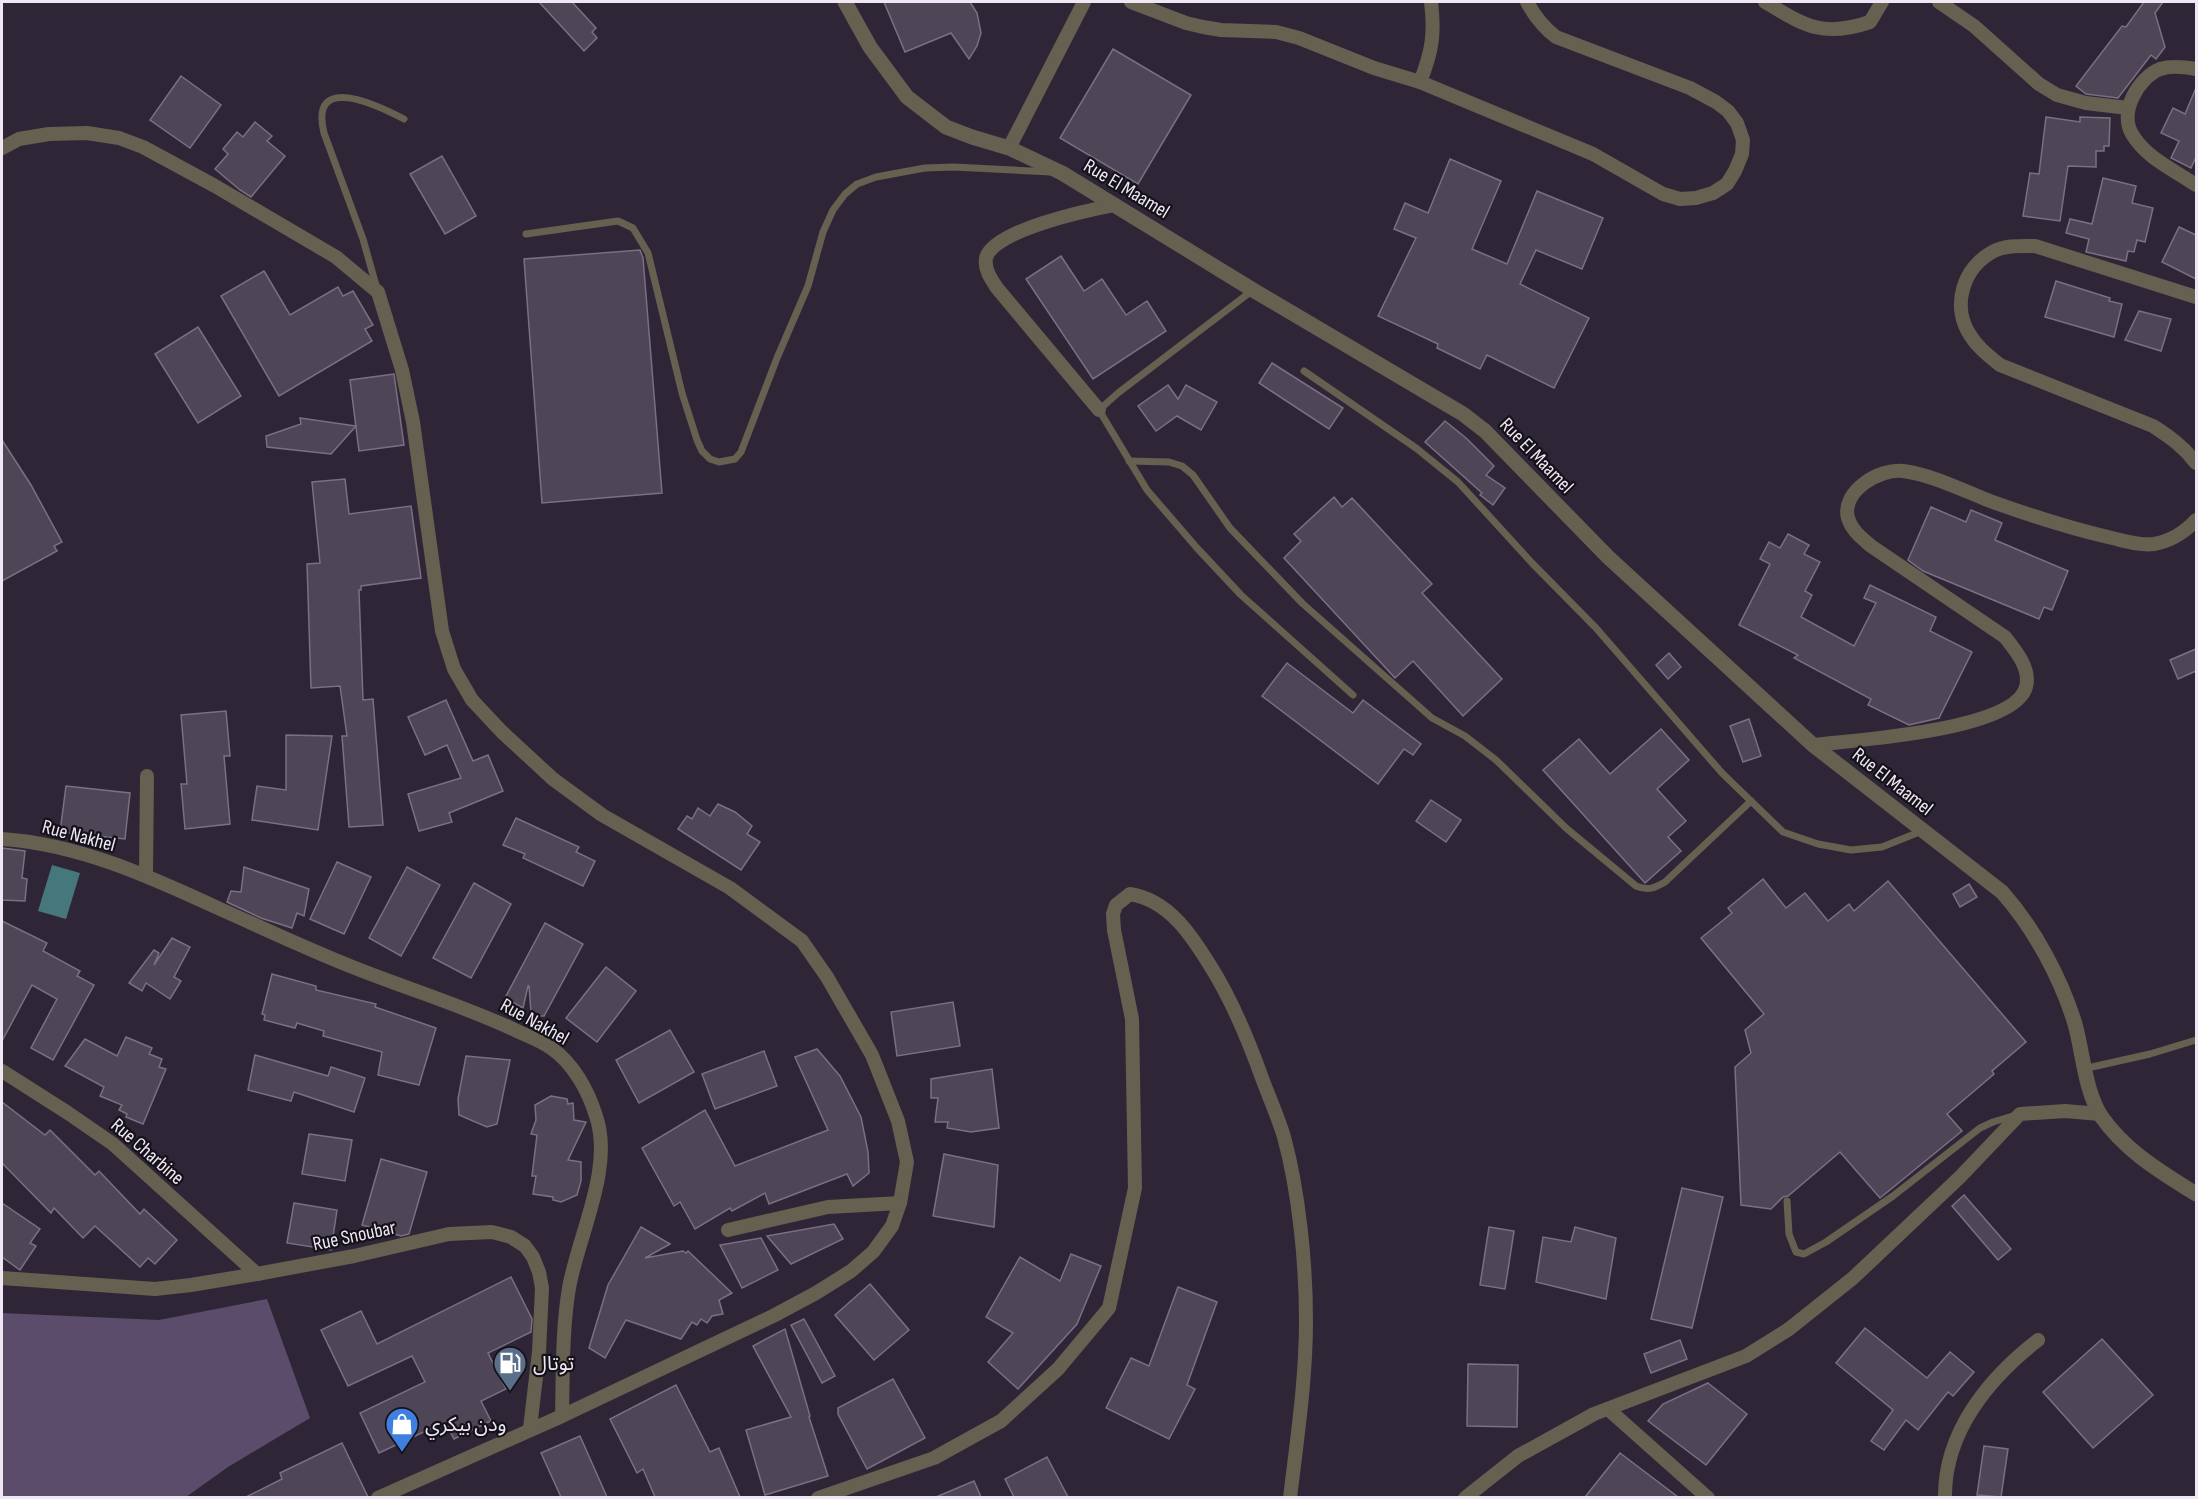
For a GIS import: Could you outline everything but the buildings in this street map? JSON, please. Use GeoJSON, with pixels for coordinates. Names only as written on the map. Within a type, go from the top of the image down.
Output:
{"type":"FeatureCollection","features":[{"type":"Feature","properties":{"kind":"street","name":"Rue El Maamel"},"geometry":{"type":"LineString","coordinates":[[845,2],[870,47],[907,97],[946,127],[1009,148],[1062,173],[1253,290],[1463,414],[1485,431],[1617,565],[1813,745],[2002,892],[2023,915],[2062,990],[2074,1022],[2083,1069],[2100,1114],[2119,1139],[2137,1155],[2196,1194]]}},
{"type":"Feature","properties":{"kind":"street"},"geometry":{"type":"LineString","coordinates":[[1009,148],[1084,2]]}},
{"type":"Feature","properties":{"kind":"street"},"geometry":{"type":"LineString","coordinates":[[1131,2],[1203,27],[1276,32],[1299,38],[1374,68],[1420,82],[1593,154],[1663,194],[1680,199],[1696,198],[1713,193],[1727,184],[1742,154],[1743,140],[1737,123],[1728,111],[1690,88],[1556,37],[1544,28],[1527,2]]}},
{"type":"Feature","properties":{"kind":"street"},"geometry":{"type":"LineString","coordinates":[[1420,82],[1432,52],[1431,2]]}},
{"type":"Feature","properties":{"kind":"street"},"geometry":{"type":"LineString","coordinates":[[1765,2],[1800,22],[1819,28],[1837,30],[1870,22],[1882,2]]}},
{"type":"Feature","properties":{"kind":"street"},"geometry":{"type":"LineString","coordinates":[[1939,2],[1974,26],[2039,84],[2057,95],[2086,103],[2128,108]]}},
{"type":"Feature","properties":{"kind":"street"},"geometry":{"type":"LineString","coordinates":[[2196,69],[2177,67],[2157,70],[2141,84],[2128,108],[2131,131],[2141,147],[2196,185]]}},
{"type":"Feature","properties":{"kind":"street"},"geometry":{"type":"LineString","coordinates":[[2,148],[19,139],[49,134],[87,133],[119,138],[143,147],[336,257],[378,292],[402,370],[413,422],[442,631],[454,669],[472,700],[502,732],[553,778],[603,815],[730,888],[802,941],[815,958],[872,1055],[898,1121],[907,1162],[900,1203],[892,1226],[873,1252],[851,1271],[773,1316],[562,1416],[530,1428],[378,1497]]}},
{"type":"Feature","properties":{"kind":"street"},"geometry":{"type":"LineString","coordinates":[[1099,410],[997,288],[989,274],[986,258],[990,249],[1021,232],[1075,213],[1115,205]]}},
{"type":"Feature","properties":{"kind":"street"},"geometry":{"type":"LineString","coordinates":[[2196,297],[2035,246],[2016,245],[1995,250],[1979,260],[1967,277],[1961,295],[1962,317],[1969,334],[1980,349],[2000,365],[2153,426],[2174,439],[2196,463]]}},
{"type":"Feature","properties":{"kind":"street"},"geometry":{"type":"LineString","coordinates":[[1813,745],[1970,723],[1991,716],[2009,705],[2019,698],[2026,687],[2026,673],[2020,657],[2006,637],[1855,533],[1848,517],[1849,502],[1858,489],[1875,476],[1900,471],[1925,476],[2056,524],[2132,542],[2152,544],[2172,539],[2188,529],[2196,520]]}},
{"type":"Feature","properties":{"kind":"street","name":"Rue Nakhel"},"geometry":{"type":"LineString","coordinates":[[146,874],[147,776]]}},
{"type":"Feature","properties":{"kind":"street","name":"Rue Nakhel"},"geometry":{"type":"LineString","coordinates":[[2,839],[58,847],[146,874],[308,949],[415,992],[485,1016],[549,1046],[569,1063],[583,1086],[597,1117],[602,1146],[596,1183],[576,1252],[568,1290],[564,1329],[562,1416]]}},
{"type":"Feature","properties":{"kind":"street"},"geometry":{"type":"LineString","coordinates":[[818,1497],[934,1458],[1000,1421],[1058,1369],[1109,1308],[1135,1188],[1132,1019],[1114,930],[1113,914],[1116,904],[1130,894],[1145,897],[1174,917],[1185,928],[1218,977],[1236,1009],[1284,1138],[1303,1253],[1306,1322],[1300,1416],[1290,1497]]}},
{"type":"Feature","properties":{"kind":"street","name":"Rue Charbine"},"geometry":{"type":"LineString","coordinates":[[2,1071],[113,1144],[257,1274]]}},
{"type":"Feature","properties":{"kind":"street"},"geometry":{"type":"LineString","coordinates":[[1465,1497],[1518,1456],[1594,1414],[1746,1356],[1789,1329],[1853,1278],[1960,1177],[2020,1114],[2065,1111],[2100,1114]]}},
{"type":"Feature","properties":{"kind":"street"},"geometry":{"type":"LineString","coordinates":[[728,1230],[828,1208],[900,1203]]}},
{"type":"Feature","properties":{"kind":"street","name":"Rue Snoubar"},"geometry":{"type":"LineString","coordinates":[[2,1278],[154,1289],[191,1285],[354,1256],[449,1234],[492,1232],[511,1237],[525,1246],[533,1257],[542,1288],[541,1331],[530,1428]]}},
{"type":"Feature","properties":{"kind":"street"},"geometry":{"type":"LineString","coordinates":[[1945,1497],[1945,1474],[1948,1460],[1961,1429],[1991,1383],[2005,1367],[2038,1340]]}},
{"type":"Feature","properties":{"kind":"street"},"geometry":{"type":"LineString","coordinates":[[1608,1409],[1708,1497]]}},
{"type":"Feature","properties":{"kind":"lane"},"geometry":{"type":"LineString","coordinates":[[378,292],[363,239],[320,117],[322,108],[327,102],[347,97],[380,107],[404,118]]}},
{"type":"Feature","properties":{"kind":"lane"},"geometry":{"type":"LineString","coordinates":[[526,234],[618,221],[633,228],[648,253],[682,393],[697,440],[702,451],[710,459],[727,462],[735,459],[741,452],[808,286],[823,232],[833,210],[857,183],[925,168],[954,167],[1062,173]]}},
{"type":"Feature","properties":{"kind":"lane"},"geometry":{"type":"LineString","coordinates":[[1253,290],[1099,410],[1147,490],[1234,588],[1353,695]]}},
{"type":"Feature","properties":{"kind":"lane"},"geometry":{"type":"LineString","coordinates":[[1304,371],[1416,448],[1458,482],[1532,563],[1596,628],[1722,773],[1783,832],[1818,844],[1851,850],[1882,847],[1922,831]]}},
{"type":"Feature","properties":{"kind":"lane"},"geometry":{"type":"LineString","coordinates":[[1129,461],[1169,462],[1182,466],[1192,475],[1230,528],[1302,603],[1432,718],[1465,736],[1496,760],[1566,828],[1636,886],[1644,890],[1654,889],[1665,882],[1751,801]]}},
{"type":"Feature","properties":{"kind":"lane"},"geometry":{"type":"LineString","coordinates":[[2083,1069],[2159,1052],[2196,1040]]}},
{"type":"Feature","properties":{"kind":"lane"},"geometry":{"type":"LineString","coordinates":[[1787,1202],[1791,1244],[1796,1252],[1804,1254],[1826,1242],[1893,1196],[1980,1128],[2020,1114]]}},
{"type":"Feature","properties":{"kind":"shaded area"},"geometry":{"type":"Polygon","coordinates":[[[52,865],[80,873],[66,919],[38,911],[52,865]]]}},
{"type":"Feature","properties":{"kind":"shaded area"},"geometry":{"type":"Polygon","coordinates":[[[267,1299],[310,1418],[228,1467],[186,1497],[2,1497],[2,1313],[159,1320],[267,1299]]]}},
{"type":"Feature","properties":{"kind":"place","name":"توتال"},"geometry":{"type":"Point","coordinates":[510,1392]}},
{"type":"Feature","properties":{"kind":"place","name":"ودن بيكري"},"geometry":{"type":"Point","coordinates":[402,1453]}}]}
